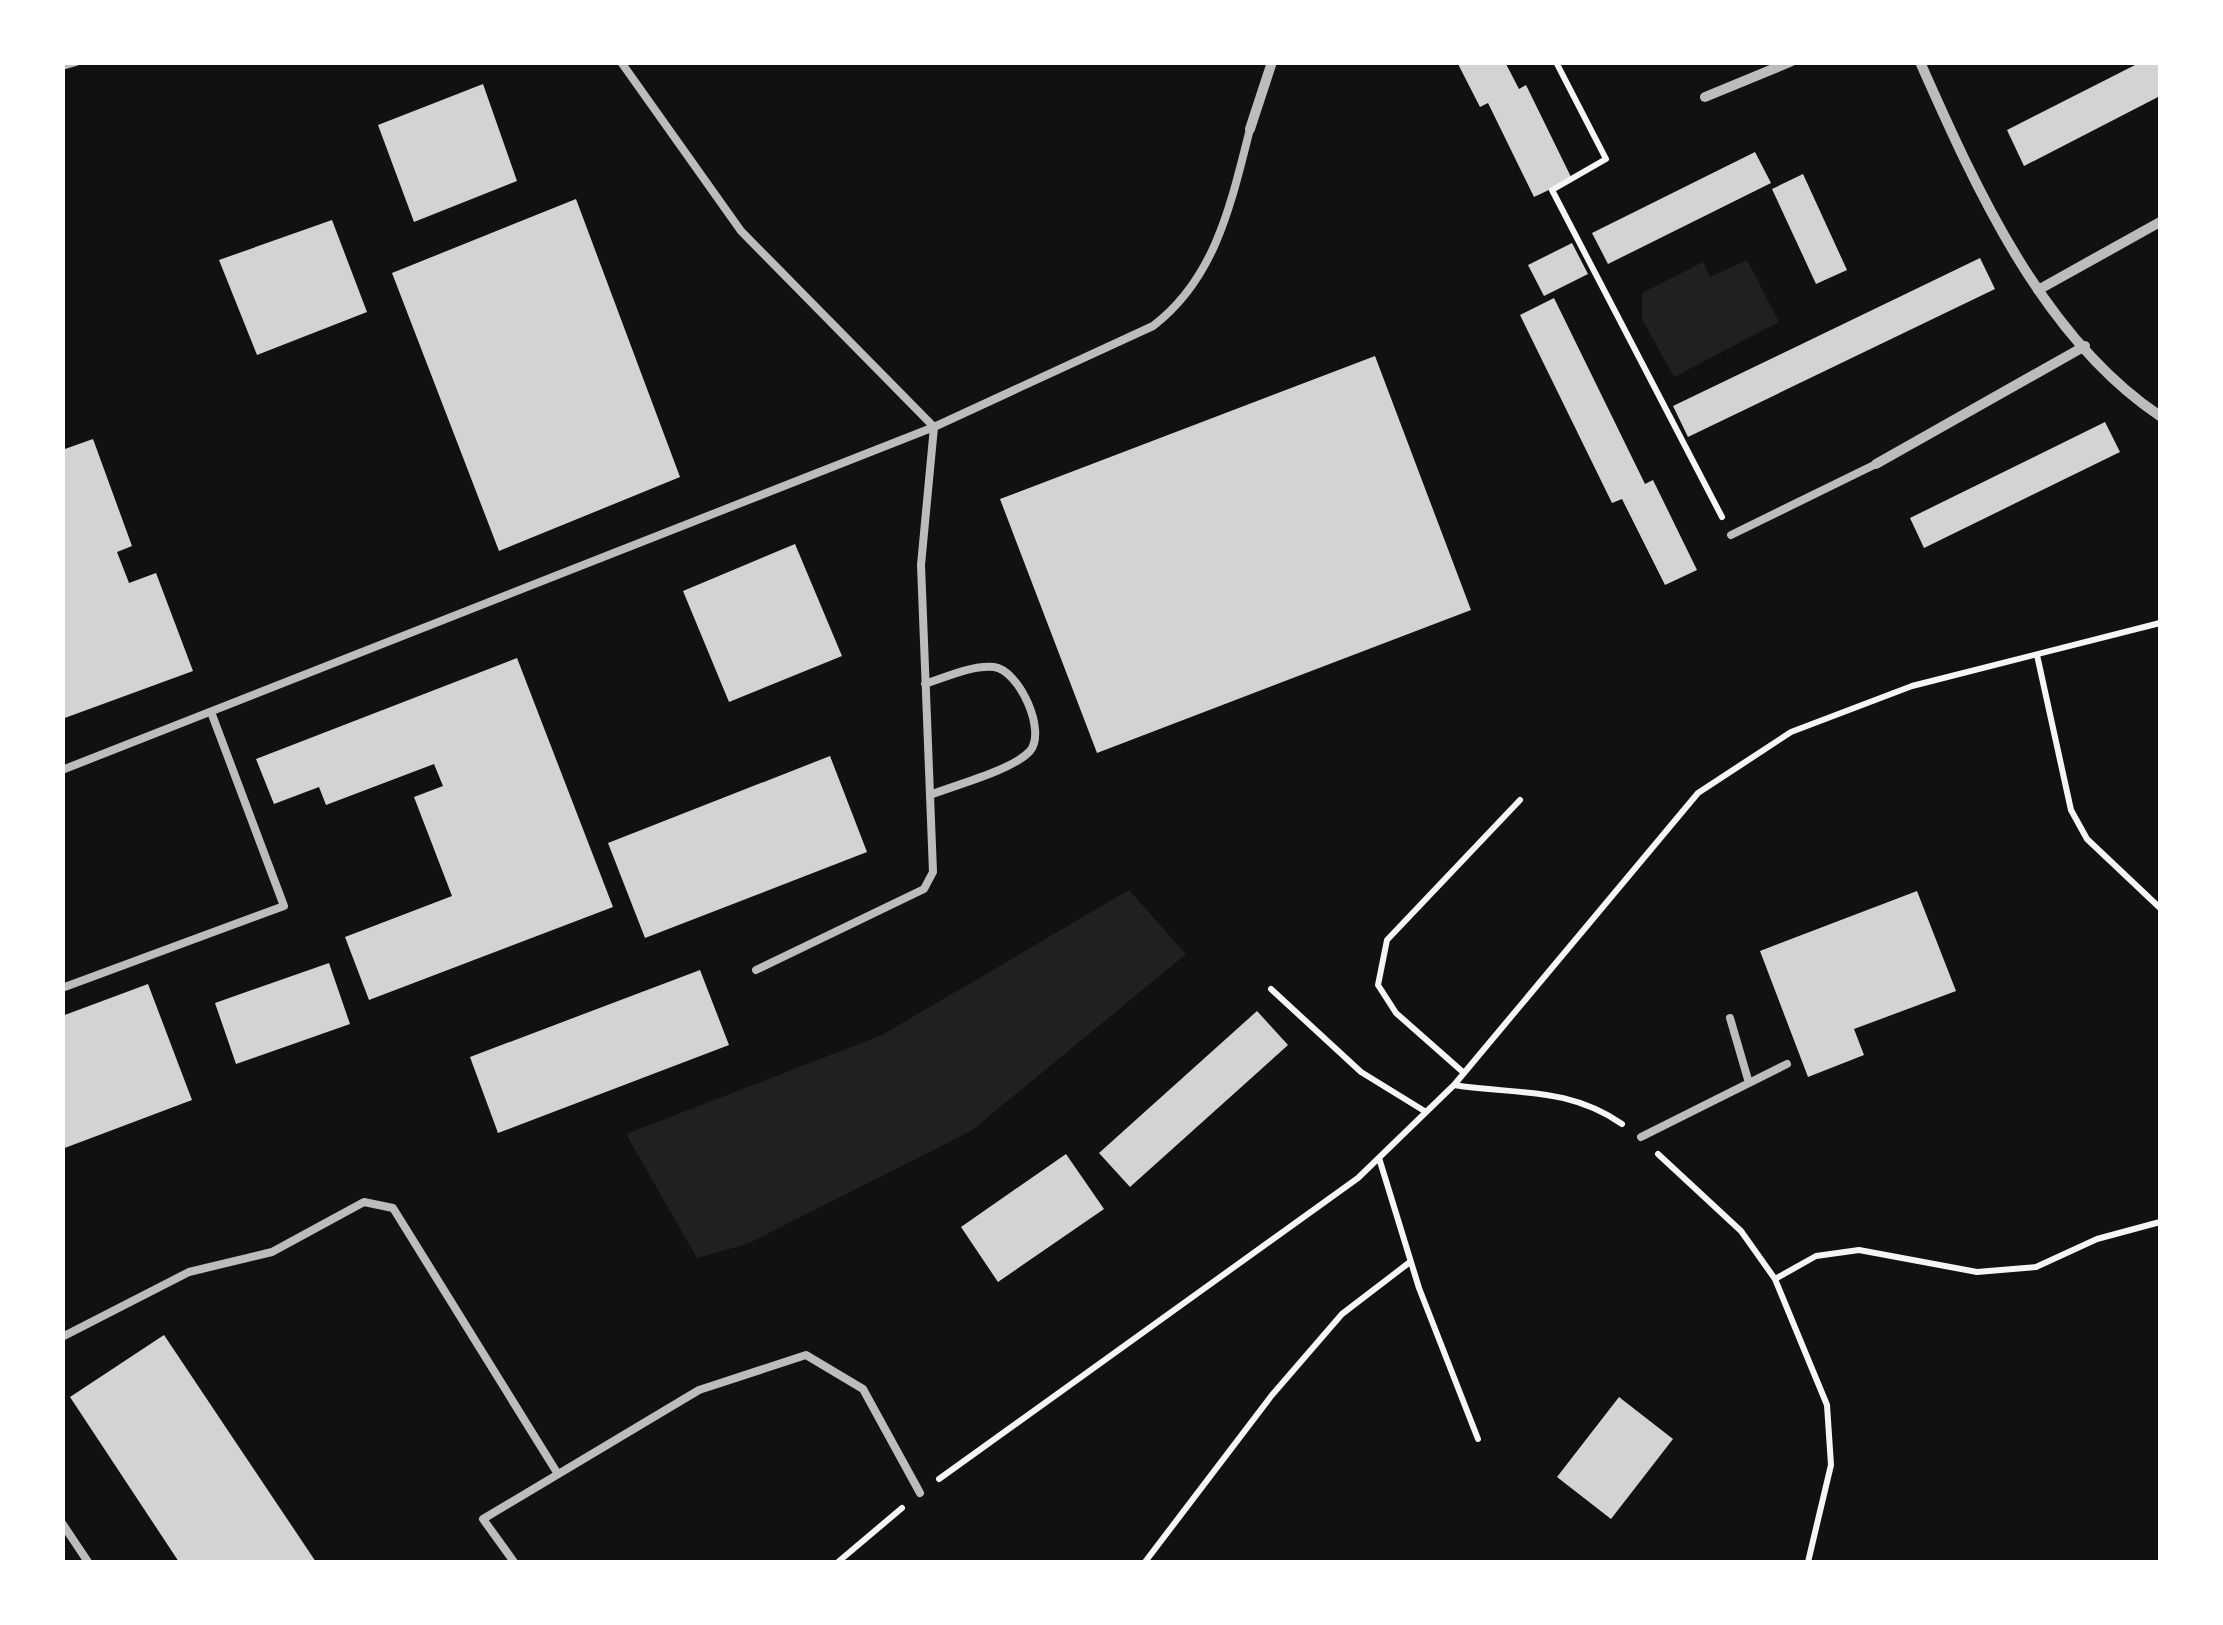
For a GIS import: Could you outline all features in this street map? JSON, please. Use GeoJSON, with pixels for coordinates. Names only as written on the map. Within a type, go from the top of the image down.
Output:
{"type":"FeatureCollection","features":[{"type":"Feature","properties":{"kind":"street"},"geometry":{"type":"LineString","coordinates":[[1250,129],[1272,62]]}},
{"type":"Feature","properties":{"kind":"street"},"geometry":{"type":"LineString","coordinates":[[1706,97],[1790,62]]}},
{"type":"Feature","properties":{"kind":"street"},"geometry":{"type":"LineString","coordinates":[[1920,62],[1964,161],[2038,290],[2138,401],[2160,416]]}},
{"type":"Feature","properties":{"kind":"street"},"geometry":{"type":"LineString","coordinates":[[2038,290],[2160,222]]}},
{"type":"Feature","properties":{"kind":"street"},"geometry":{"type":"LineString","coordinates":[[1876,464],[2085,346]]}},
{"type":"Feature","properties":{"kind":"lane"},"geometry":{"type":"LineString","coordinates":[[62,66],[76,62]]}},
{"type":"Feature","properties":{"kind":"lane"},"geometry":{"type":"LineString","coordinates":[[621,62],[740,231],[934,427]]}},
{"type":"Feature","properties":{"kind":"lane"},"geometry":{"type":"LineString","coordinates":[[62,770],[934,427],[1153,326],[1180,306],[1196,286],[1226,219],[1250,129]]}},
{"type":"Feature","properties":{"kind":"lane"},"geometry":{"type":"LineString","coordinates":[[756,970],[924,889],[933,872],[920,565],[934,427]]}},
{"type":"Feature","properties":{"kind":"lane"},"geometry":{"type":"LineString","coordinates":[[1731,535],[1876,464]]}},
{"type":"Feature","properties":{"kind":"lane"},"geometry":{"type":"LineString","coordinates":[[926,684],[989,666],[1000,668],[1014,677],[1035,734],[1033,748],[1020,759],[930,795]]}},
{"type":"Feature","properties":{"kind":"lane"},"geometry":{"type":"LineString","coordinates":[[62,988],[284,906],[211,712]]}},
{"type":"Feature","properties":{"kind":"lane"},"geometry":{"type":"LineString","coordinates":[[1730,1018],[1749,1083]]}},
{"type":"Feature","properties":{"kind":"lane"},"geometry":{"type":"LineString","coordinates":[[1640,1136],[1787,1064]]}},
{"type":"Feature","properties":{"kind":"lane"},"geometry":{"type":"LineString","coordinates":[[62,1336],[189,1272],[272,1252],[364,1202],[393,1208],[556,1471]]}},
{"type":"Feature","properties":{"kind":"lane"},"geometry":{"type":"LineString","coordinates":[[514,1562],[482,1519],[556,1471],[698,1390],[806,1354],[863,1390],[920,1493]]}},
{"type":"Feature","properties":{"kind":"lane"},"geometry":{"type":"LineString","coordinates":[[62,1522],[88,1562]]}},
{"type":"Feature","properties":{"kind":"path"},"geometry":{"type":"LineString","coordinates":[[1556,62],[1606,159],[1552,190],[1731,535]]}},
{"type":"Feature","properties":{"kind":"path"},"geometry":{"type":"LineString","coordinates":[[838,1562],[920,1493],[1358,1178],[1464,1073],[1698,793],[1791,732],[1912,686],[2160,623]]}},
{"type":"Feature","properties":{"kind":"path"},"geometry":{"type":"LineString","coordinates":[[2037,654],[2071,810],[2087,839],[2160,908]]}},
{"type":"Feature","properties":{"kind":"path"},"geometry":{"type":"LineString","coordinates":[[1464,1073],[1396,1013],[1378,985],[1387,940],[1520,800]]}},
{"type":"Feature","properties":{"kind":"path"},"geometry":{"type":"LineString","coordinates":[[1271,989],[1361,1072],[1426,1112]]}},
{"type":"Feature","properties":{"kind":"path"},"geometry":{"type":"LineString","coordinates":[[1379,1158],[1410,1262],[1478,1439]]}},
{"type":"Feature","properties":{"kind":"path"},"geometry":{"type":"LineString","coordinates":[[1808,1562],[1830,1465],[1827,1405],[1775,1279],[1816,1256],[1860,1250],[1978,1272],[2036,1267],[2097,1239],[2160,1222]]}},
{"type":"Feature","properties":{"kind":"path"},"geometry":{"type":"LineString","coordinates":[[1145,1562],[1272,1396],[1342,1314],[1410,1262]]}},
{"type":"Feature","properties":{"kind":"shaded area"},"geometry":{"type":"Polygon","coordinates":[[[1747,260],[1779,322],[1674,377],[1642,319],[1642,293],[1703,262],[1710,277],[1747,260]]]}},
{"type":"Feature","properties":{"kind":"shaded area"},"geometry":{"type":"Polygon","coordinates":[[[1129,890],[1186,954],[971,1131],[747,1244],[697,1258],[626,1134],[882,1035],[1129,890]]]}},
{"type":"Feature","properties":{"kind":"building"},"geometry":{"type":"Polygon","coordinates":[[[1457,62],[1505,62],[1519,89],[1526,85],[1572,179],[1534,197],[1488,103],[1480,107],[1457,62]]]}},
{"type":"Feature","properties":{"kind":"building"},"geometry":{"type":"Polygon","coordinates":[[[2141,62],[2160,62],[2160,96],[2024,166],[2007,130],[2141,62]]]}},
{"type":"Feature","properties":{"kind":"building"},"geometry":{"type":"Polygon","coordinates":[[[483,84],[517,181],[414,222],[378,125],[483,84]]]}},
{"type":"Feature","properties":{"kind":"building"},"geometry":{"type":"Polygon","coordinates":[[[1755,152],[1771,183],[1608,264],[1592,233],[1755,152]]]}},
{"type":"Feature","properties":{"kind":"building"},"geometry":{"type":"Polygon","coordinates":[[[1803,174],[1847,270],[1816,284],[1772,189],[1803,174]]]}},
{"type":"Feature","properties":{"kind":"building"},"geometry":{"type":"Polygon","coordinates":[[[576,199],[680,477],[499,551],[392,273],[576,199]]]}},
{"type":"Feature","properties":{"kind":"building"},"geometry":{"type":"Polygon","coordinates":[[[332,220],[367,312],[257,355],[219,260],[332,220]]]}},
{"type":"Feature","properties":{"kind":"building"},"geometry":{"type":"Polygon","coordinates":[[[1572,243],[1588,274],[1544,296],[1528,265],[1572,243]]]}},
{"type":"Feature","properties":{"kind":"building"},"geometry":{"type":"Polygon","coordinates":[[[1980,258],[1995,289],[1688,437],[1673,406],[1980,258]]]}},
{"type":"Feature","properties":{"kind":"building"},"geometry":{"type":"Polygon","coordinates":[[[1554,298],[1645,484],[1653,480],[1697,570],[1665,585],[1622,499],[1612,503],[1520,315],[1554,298]]]}},
{"type":"Feature","properties":{"kind":"building"},"geometry":{"type":"Polygon","coordinates":[[[1375,356],[1471,610],[1097,753],[1000,499],[1375,356]]]}},
{"type":"Feature","properties":{"kind":"building"},"geometry":{"type":"Polygon","coordinates":[[[2105,422],[2120,452],[1924,548],[1910,518],[2105,422]]]}},
{"type":"Feature","properties":{"kind":"building"},"geometry":{"type":"Polygon","coordinates":[[[93,439],[132,546],[117,552],[129,583],[156,573],[193,671],[62,719],[62,450],[93,439]]]}},
{"type":"Feature","properties":{"kind":"building"},"geometry":{"type":"Polygon","coordinates":[[[795,544],[842,656],[729,702],[683,591],[795,544]]]}},
{"type":"Feature","properties":{"kind":"building"},"geometry":{"type":"Polygon","coordinates":[[[517,658],[613,907],[369,1000],[345,937],[452,896],[414,797],[443,786],[434,764],[326,805],[319,787],[274,804],[256,759],[517,658]]]}},
{"type":"Feature","properties":{"kind":"building"},"geometry":{"type":"Polygon","coordinates":[[[830,756],[867,852],[645,938],[608,843],[830,756]]]}},
{"type":"Feature","properties":{"kind":"building"},"geometry":{"type":"Polygon","coordinates":[[[1917,891],[1956,991],[1854,1029],[1864,1055],[1808,1077],[1760,951],[1917,891]]]}},
{"type":"Feature","properties":{"kind":"building"},"geometry":{"type":"Polygon","coordinates":[[[329,963],[350,1024],[236,1064],[215,1003],[329,963]]]}},
{"type":"Feature","properties":{"kind":"building"},"geometry":{"type":"Polygon","coordinates":[[[700,970],[729,1045],[498,1133],[470,1057],[700,970]]]}},
{"type":"Feature","properties":{"kind":"building"},"geometry":{"type":"Polygon","coordinates":[[[148,984],[192,1100],[62,1149],[62,1016],[148,984]]]}},
{"type":"Feature","properties":{"kind":"building"},"geometry":{"type":"Polygon","coordinates":[[[1257,1011],[1288,1045],[1130,1187],[1099,1153],[1257,1011]]]}},
{"type":"Feature","properties":{"kind":"building"},"geometry":{"type":"Polygon","coordinates":[[[1066,1154],[1104,1209],[998,1282],[961,1227],[1066,1154]]]}},
{"type":"Feature","properties":{"kind":"building"},"geometry":{"type":"Polygon","coordinates":[[[164,1335],[316,1562],[179,1562],[70,1397],[164,1335]]]}},
{"type":"Feature","properties":{"kind":"building"},"geometry":{"type":"Polygon","coordinates":[[[1619,1397],[1673,1439],[1611,1519],[1557,1477],[1619,1397]]]}}]}
